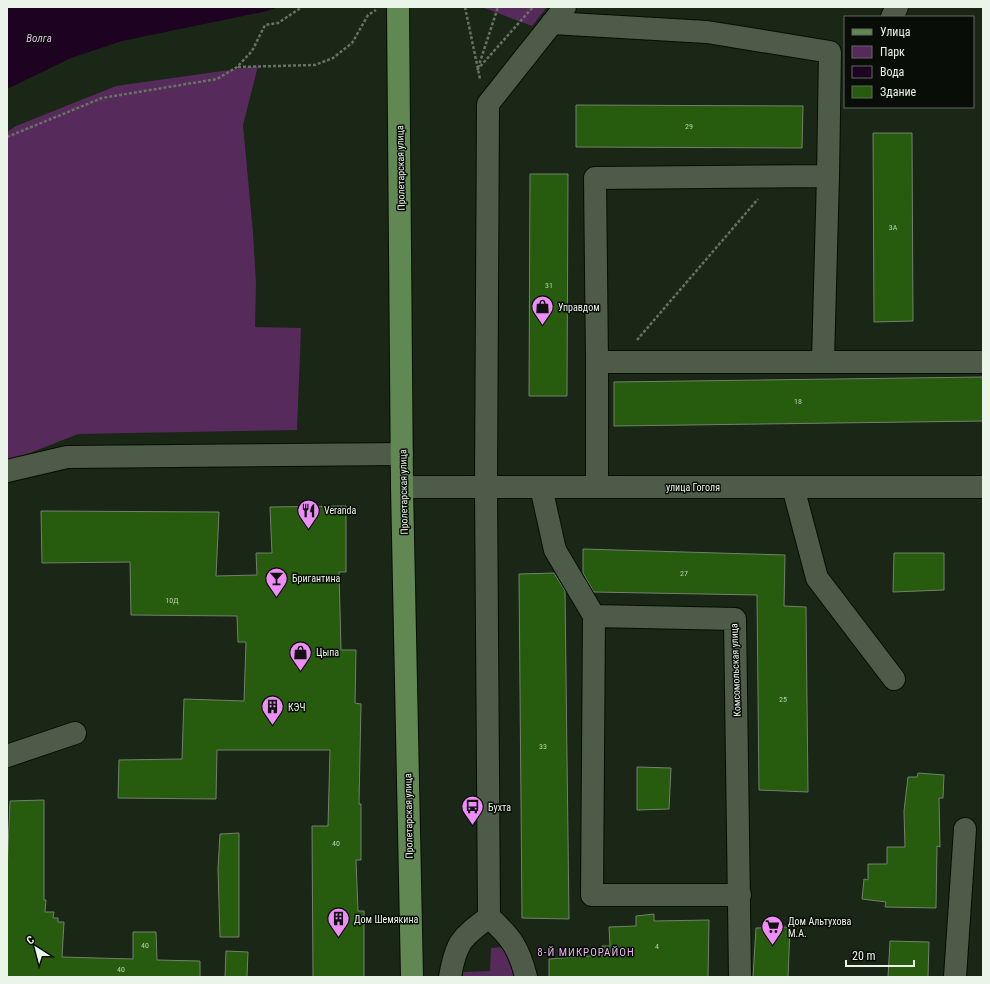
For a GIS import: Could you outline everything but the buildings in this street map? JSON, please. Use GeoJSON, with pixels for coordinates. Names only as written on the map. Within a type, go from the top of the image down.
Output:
{"type":"FeatureCollection","features":[{"type":"Feature","properties":{"kind":"main road","name":"Пролетарская улица"},"geometry":{"type":"LineString","coordinates":[[398,7],[402,487],[412,977]]}},
{"type":"Feature","properties":{"kind":"street"},"geometry":{"type":"LineString","coordinates":[[892,16],[897,7]]}},
{"type":"Feature","properties":{"kind":"street"},"geometry":{"type":"LineString","coordinates":[[526,977],[521,957],[507,934],[489,918],[486,487],[488,104],[558,15],[707,32],[837,51],[828,176],[824,360]]}},
{"type":"Feature","properties":{"kind":"street"},"geometry":{"type":"LineString","coordinates":[[597,487],[595,178],[828,176]]}},
{"type":"Feature","properties":{"kind":"street"},"geometry":{"type":"LineString","coordinates":[[597,362],[824,360],[983,362]]}},
{"type":"Feature","properties":{"kind":"street"},"geometry":{"type":"LineString","coordinates":[[7,472],[67,457],[402,454]]}},
{"type":"Feature","properties":{"kind":"street","name":"улица Гоголя"},"geometry":{"type":"LineString","coordinates":[[402,487],[983,487]]}},
{"type":"Feature","properties":{"kind":"street"},"geometry":{"type":"LineString","coordinates":[[542,487],[555,550],[594,616],[592,895],[740,895]]}},
{"type":"Feature","properties":{"kind":"street"},"geometry":{"type":"LineString","coordinates":[[793,487],[817,578],[894,679]]}},
{"type":"Feature","properties":{"kind":"street","name":"Комсомольская улица"},"geometry":{"type":"LineString","coordinates":[[594,616],[735,619],[740,977]]}},
{"type":"Feature","properties":{"kind":"street"},"geometry":{"type":"LineString","coordinates":[[7,756],[75,733]]}},
{"type":"Feature","properties":{"kind":"street"},"geometry":{"type":"LineString","coordinates":[[955,977],[965,829]]}},
{"type":"Feature","properties":{"kind":"street"},"geometry":{"type":"LineString","coordinates":[[450,977],[454,954],[465,935],[489,918]]}},
{"type":"Feature","properties":{"kind":"path"},"geometry":{"type":"LineString","coordinates":[[7,137],[102,98],[217,78],[237,67],[252,51],[265,25],[278,23],[302,7]]}},
{"type":"Feature","properties":{"kind":"path"},"geometry":{"type":"LineString","coordinates":[[237,67],[315,65],[332,58],[352,43],[368,15],[381,7]]}},
{"type":"Feature","properties":{"kind":"path"},"geometry":{"type":"LineString","coordinates":[[465,7],[477,70]]}},
{"type":"Feature","properties":{"kind":"path"},"geometry":{"type":"LineString","coordinates":[[477,70],[498,7]]}},
{"type":"Feature","properties":{"kind":"path"},"geometry":{"type":"LineString","coordinates":[[477,70],[533,7]]}},
{"type":"Feature","properties":{"kind":"path"},"geometry":{"type":"LineString","coordinates":[[619,361],[778,176]]}},
{"type":"Feature","properties":{"kind":"green space"},"geometry":{"type":"Polygon","coordinates":[[[482,7],[547,7],[532,26],[482,7]]]}},
{"type":"Feature","properties":{"kind":"green space"},"geometry":{"type":"Polygon","coordinates":[[[258,66],[243,125],[256,283],[255,327],[301,328],[297,430],[78,434],[7,462],[7,132],[16,126],[116,86],[258,66]]]}},
{"type":"Feature","properties":{"kind":"green space"},"geometry":{"type":"Polygon","coordinates":[[[504,947],[518,977],[463,977],[463,972],[490,971],[491,948],[504,947]]]}},
{"type":"Feature","properties":{"kind":"water","name":"Волга"},"geometry":{"type":"Polygon","coordinates":[[[7,7],[278,7],[267,11],[122,41],[71,58],[7,89],[7,7]]]}},
{"type":"Feature","properties":{"kind":"place","name":"Управдом"},"geometry":{"type":"Point","coordinates":[542,326]}},
{"type":"Feature","properties":{"kind":"place","name":"Veranda"},"geometry":{"type":"Point","coordinates":[309,530]}},
{"type":"Feature","properties":{"kind":"place","name":"Бригантина"},"geometry":{"type":"Point","coordinates":[277,598]}},
{"type":"Feature","properties":{"kind":"place","name":"Цыпа"},"geometry":{"type":"Point","coordinates":[300,672]}},
{"type":"Feature","properties":{"kind":"place","name":"КЭЧ"},"geometry":{"type":"Point","coordinates":[272,726]}},
{"type":"Feature","properties":{"kind":"place","name":"Бухта"},"geometry":{"type":"Point","coordinates":[472,826]}},
{"type":"Feature","properties":{"kind":"place","name":"Дом Шемякина"},"geometry":{"type":"Point","coordinates":[338,938]}},
{"type":"Feature","properties":{"kind":"place","name":"Дом Альтухова М.А."},"geometry":{"type":"Point","coordinates":[772,946]}},
{"type":"Feature","properties":{"kind":"district","name":"8-Й МИКРОРАЙОН"},"geometry":{"type":"Point","coordinates":[586,952]}}]}
